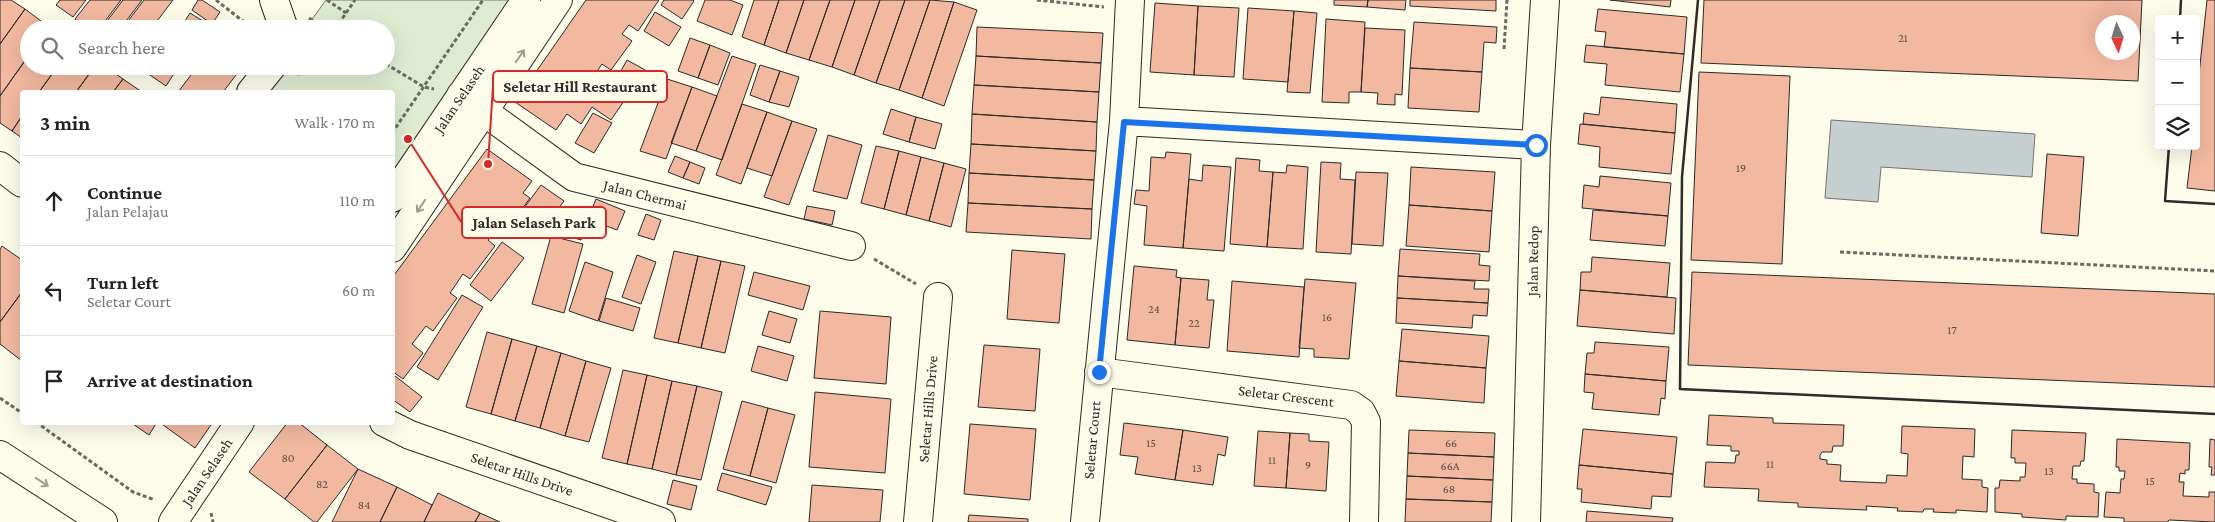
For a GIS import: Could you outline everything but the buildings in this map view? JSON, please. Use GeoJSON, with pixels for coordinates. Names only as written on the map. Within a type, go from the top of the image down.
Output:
{"type":"FeatureCollection","features":[{"type":"Feature","properties":{"kind":"street"},"geometry":{"type":"LineString","coordinates":[[274,0],[281,20]]}},
{"type":"Feature","properties":{"kind":"street","name":"Jalan Selaseh"},"geometry":{"type":"LineString","coordinates":[[395,194],[526,0]]}},
{"type":"Feature","properties":{"kind":"street"},"geometry":{"type":"LineString","coordinates":[[395,243],[558,0]]}},
{"type":"Feature","properties":{"kind":"street","name":"Jalan Redop"},"geometry":{"type":"LineString","coordinates":[[1526,522],[1536,145],[1546,0]]}},
{"type":"Feature","properties":{"kind":"street","name":"Seletar Court"},"geometry":{"type":"LineString","coordinates":[[1085,522],[1124,122],[1119,4]]}},
{"type":"Feature","properties":{"kind":"street"},"geometry":{"type":"LineString","coordinates":[[253,90],[265,75]]}},
{"type":"Feature","properties":{"kind":"street","name":"Jalan Chermai"},"geometry":{"type":"LineString","coordinates":[[461,95],[574,177],[851,246]]}},
{"type":"Feature","properties":{"kind":"street"},"geometry":{"type":"LineString","coordinates":[[1124,122],[1536,145]]}},
{"type":"Feature","properties":{"kind":"street"},"geometry":{"type":"LineString","coordinates":[[0,166],[20,181]]}},
{"type":"Feature","properties":{"kind":"street","name":"Seletar Hills Drive"},"geometry":{"type":"LineString","coordinates":[[918,522],[938,297]]}},
{"type":"Feature","properties":{"kind":"street","name":"Seletar Crescent"},"geometry":{"type":"LineString","coordinates":[[1099,372],[1351,405],[1361,412],[1366,422],[1364,522]]}},
{"type":"Feature","properties":{"kind":"street","name":"Jalan Selaseh"},"geometry":{"type":"LineString","coordinates":[[173,522],[238,425]]}},
{"type":"Feature","properties":{"kind":"street","name":"Seletar Hills Drive"},"geometry":{"type":"LineString","coordinates":[[390,425],[410,435],[661,522]]}},
{"type":"Feature","properties":{"kind":"street"},"geometry":{"type":"LineString","coordinates":[[0,454],[103,522]]}},
{"type":"Feature","properties":{"kind":"path"},"geometry":{"type":"LineString","coordinates":[[216,0],[242,20]]}},
{"type":"Feature","properties":{"kind":"path"},"geometry":{"type":"LineString","coordinates":[[327,0],[346,13]]}},
{"type":"Feature","properties":{"kind":"path"},"geometry":{"type":"LineString","coordinates":[[341,20],[355,0]]}},
{"type":"Feature","properties":{"kind":"path"},"geometry":{"type":"LineString","coordinates":[[395,129],[483,0]]}},
{"type":"Feature","properties":{"kind":"path"},"geometry":{"type":"LineString","coordinates":[[1037,0],[1119,4]]}},
{"type":"Feature","properties":{"kind":"path"},"geometry":{"type":"LineString","coordinates":[[1504,49],[1507,0]]}},
{"type":"Feature","properties":{"kind":"path"},"geometry":{"type":"LineString","coordinates":[[395,69],[424,86],[461,95]]}},
{"type":"Feature","properties":{"kind":"path"},"geometry":{"type":"LineString","coordinates":[[851,246],[938,297]]}},
{"type":"Feature","properties":{"kind":"path"},"geometry":{"type":"LineString","coordinates":[[1840,252],[2215,271]]}},
{"type":"Feature","properties":{"kind":"path"},"geometry":{"type":"LineString","coordinates":[[0,398],[20,412]]}},
{"type":"Feature","properties":{"kind":"path"},"geometry":{"type":"LineString","coordinates":[[40,425],[133,492],[156,500]]}},
{"type":"Feature","properties":{"kind":"green space"},"geometry":{"type":"Polygon","coordinates":[[[326,0],[517,0],[395,182],[395,90],[260,90],[271,75],[395,75],[395,20],[312,20],[326,0]]]}},
{"type":"Feature","properties":{"kind":"shaded area"},"geometry":{"type":"Polygon","coordinates":[[[1831,120],[2035,134],[2032,177],[1881,167],[1878,202],[1825,198],[1831,120]]]}},
{"type":"Feature","properties":{"kind":"wall"},"geometry":{"type":"LineString","coordinates":[[1698,0],[1682,177],[1680,389],[2215,414]]}},
{"type":"Feature","properties":{"kind":"wall"},"geometry":{"type":"LineString","coordinates":[[2180,15],[2181,0]]}},
{"type":"Feature","properties":{"kind":"wall"},"geometry":{"type":"LineString","coordinates":[[2169,150],[2165,201],[2215,204]]}},
{"type":"Feature","properties":{"kind":"place","name":"Jalan Selaseh Park"},"geometry":{"type":"Point","coordinates":[408,139]}},
{"type":"Feature","properties":{"kind":"place","name":"Seletar Hill Restaurant"},"geometry":{"type":"Point","coordinates":[488,164]}},
{"type":"Feature","properties":{"kind":"route"},"geometry":{"type":"LineString","coordinates":[[1099,372],[1124,122],[1536,145]]}}]}
